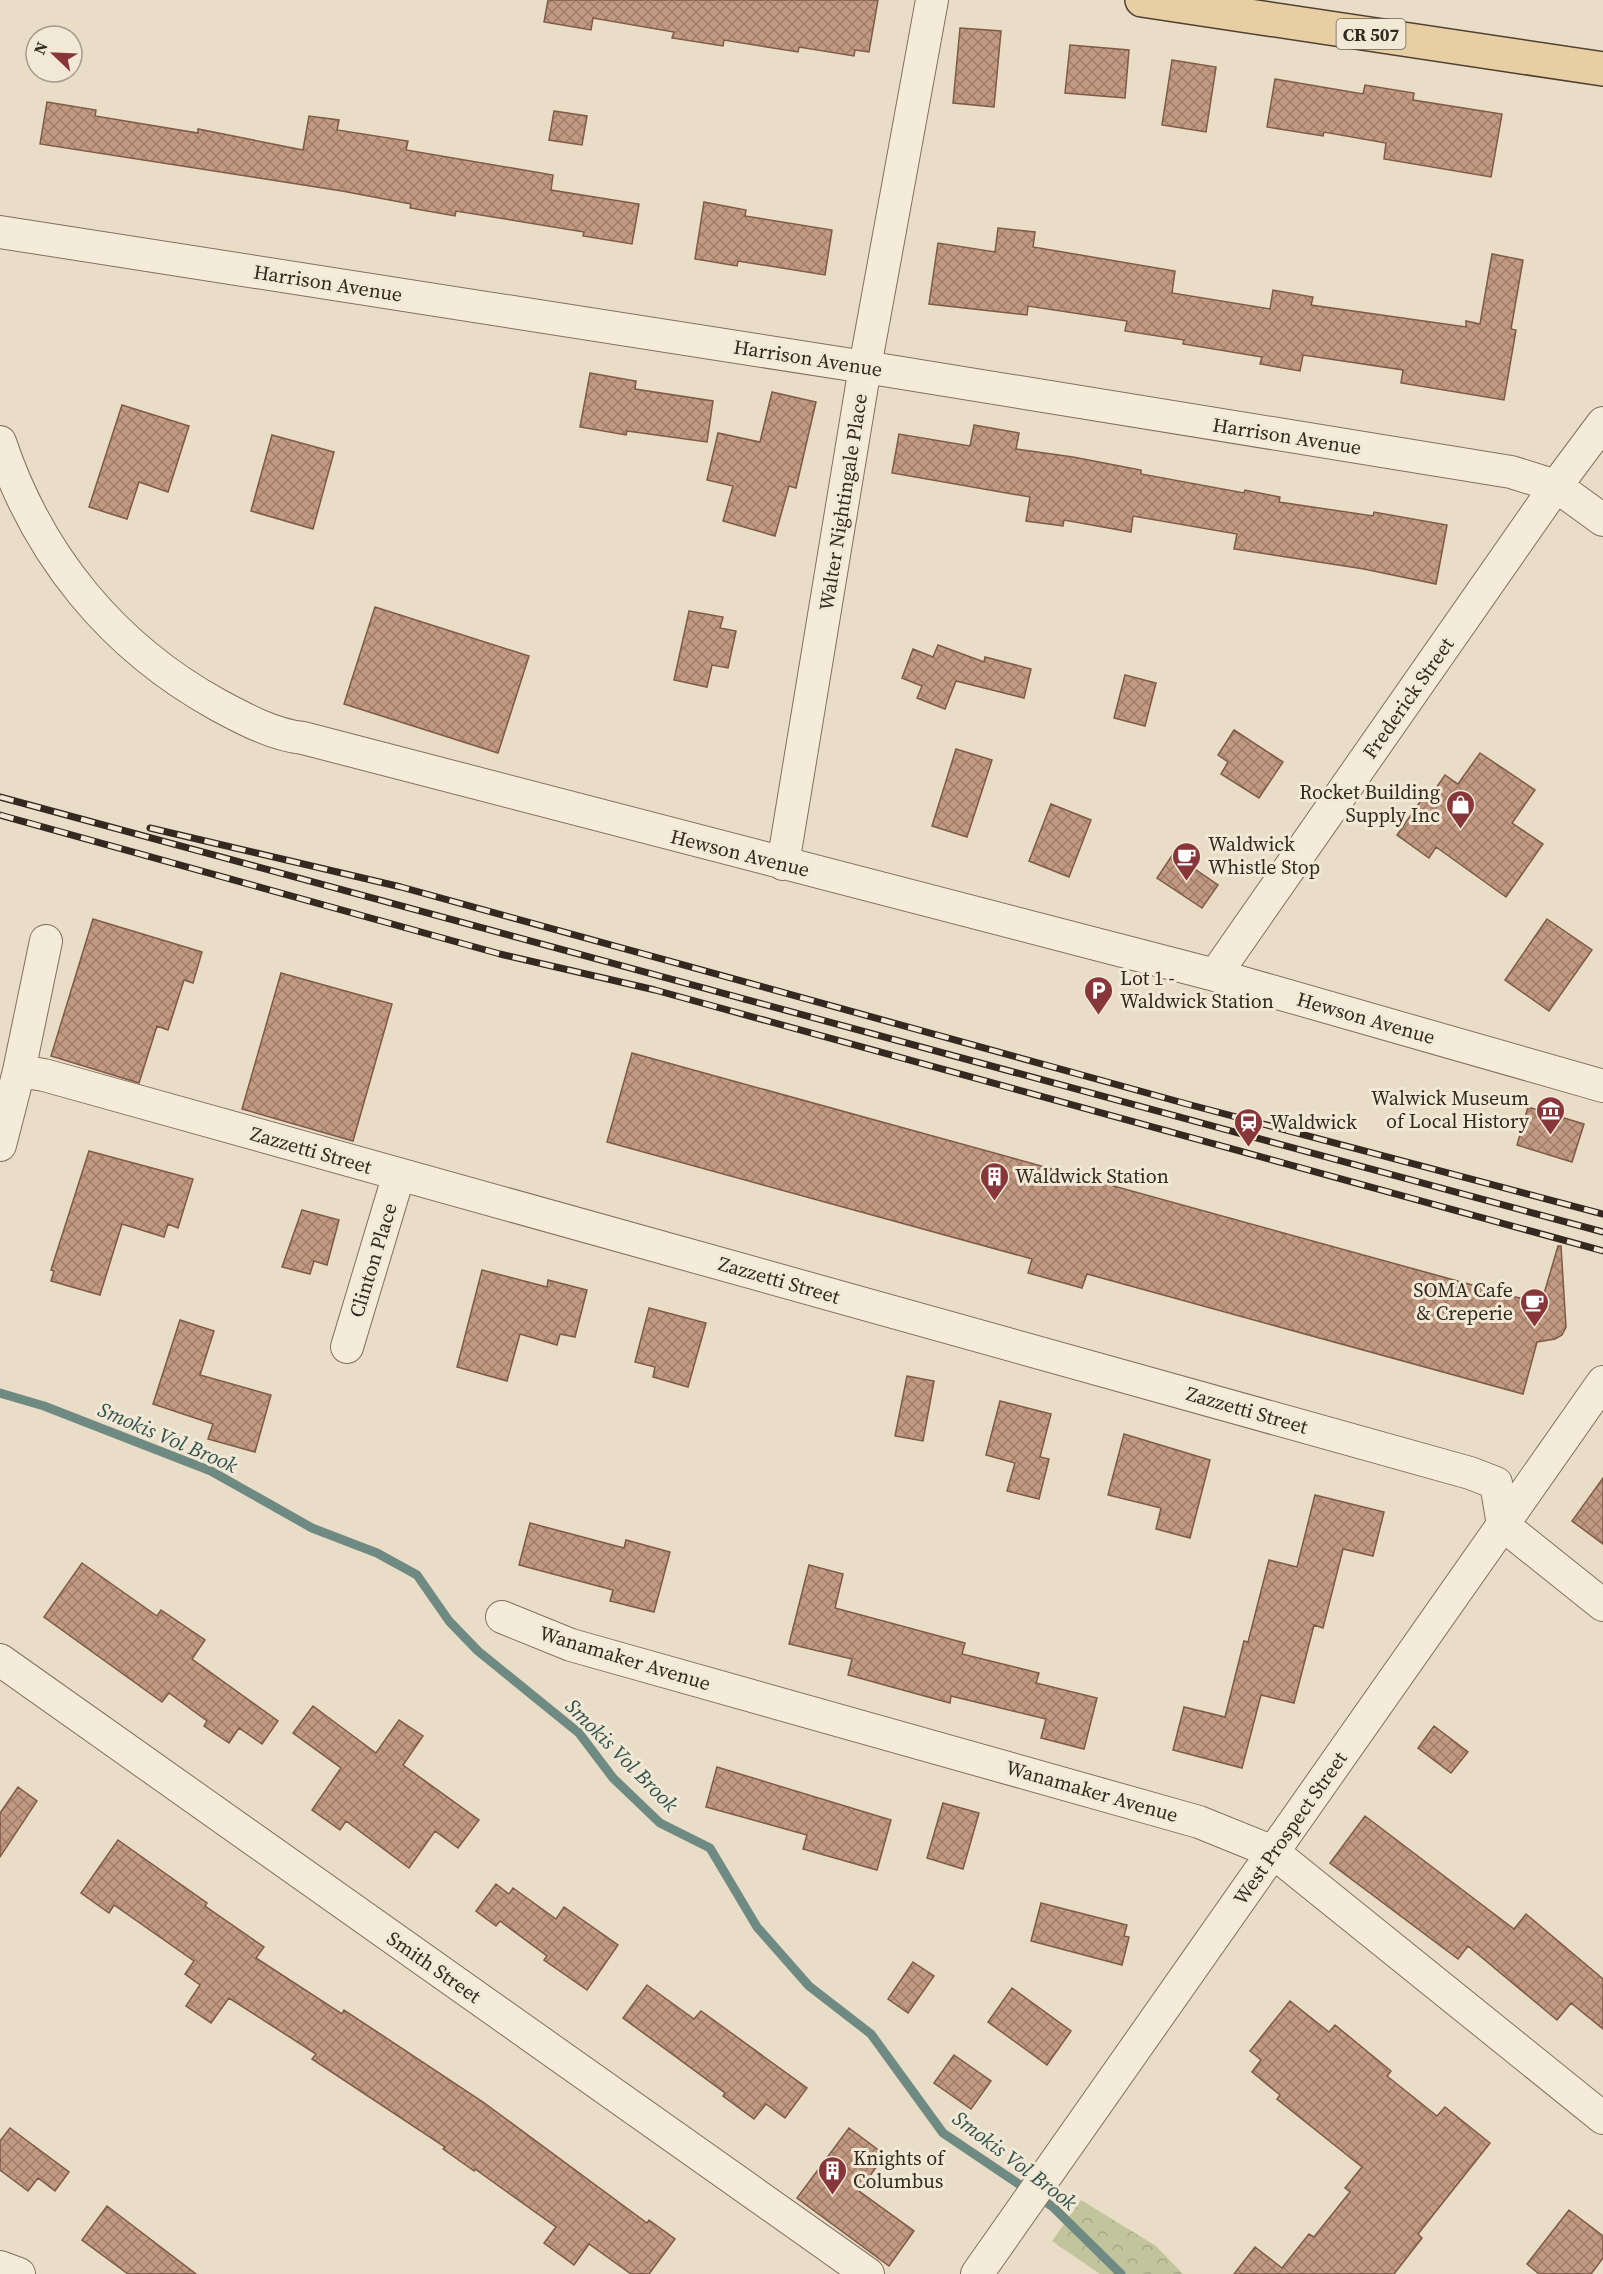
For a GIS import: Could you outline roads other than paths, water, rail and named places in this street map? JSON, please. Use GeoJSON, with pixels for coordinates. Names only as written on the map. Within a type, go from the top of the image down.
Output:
{"type":"FeatureCollection","features":[{"type":"Feature","properties":{"kind":"main road","name":"CR 507"},"geometry":{"type":"LineString","coordinates":[[1142,0],[1237,7],[1602,67]]}},
{"type":"Feature","properties":{"kind":"street","name":"Walter Nightingale Place"},"geometry":{"type":"LineString","coordinates":[[783,864],[865,367],[932,0]]}},
{"type":"Feature","properties":{"kind":"street","name":"Harrison Avenue"},"geometry":{"type":"LineString","coordinates":[[0,232],[865,367],[1511,472],[1556,486],[1603,520]]}},
{"type":"Feature","properties":{"kind":"street","name":"Frederick Street"},"geometry":{"type":"LineString","coordinates":[[1215,975],[1556,486],[1603,423]]}},
{"type":"Feature","properties":{"kind":"street","name":"Hewson Avenue"},"geometry":{"type":"LineString","coordinates":[[0,442],[10,473],[34,523],[63,570],[103,619],[144,657],[189,689],[237,716],[288,736],[303,738],[1215,975],[1603,1086]]}},
{"type":"Feature","properties":{"kind":"street"},"geometry":{"type":"LineString","coordinates":[[0,1145],[19,1071],[46,941]]}},
{"type":"Feature","properties":{"kind":"street","name":"Zazzetti Street"},"geometry":{"type":"LineString","coordinates":[[19,1071],[44,1075],[1470,1473],[1497,1483],[1503,1525]]}},
{"type":"Feature","properties":{"kind":"street","name":"Clinton Place"},"geometry":{"type":"LineString","coordinates":[[347,1347],[399,1174]]}},
{"type":"Feature","properties":{"kind":"street","name":"West Prospect Street"},"geometry":{"type":"LineString","coordinates":[[977,2274],[1603,1382]]}},
{"type":"Feature","properties":{"kind":"street"},"geometry":{"type":"LineString","coordinates":[[1503,1525],[1603,1605]]}},
{"type":"Feature","properties":{"kind":"street","name":"Wanamaker Avenue"},"geometry":{"type":"LineString","coordinates":[[502,1617],[571,1645],[1200,1822],[1273,1852],[1603,2118]]}},
{"type":"Feature","properties":{"kind":"street","name":"Smith Street"},"geometry":{"type":"LineString","coordinates":[[0,1660],[868,2274]]}},
{"type":"Feature","properties":{"kind":"street"},"geometry":{"type":"LineString","coordinates":[[0,2267],[19,2274]]}},
{"type":"Feature","properties":{"kind":"waterway","name":"Smokis Vol Brook"},"geometry":{"type":"LineString","coordinates":[[0,1393],[44,1406],[211,1471],[312,1528],[377,1553],[417,1575],[449,1621],[478,1651],[579,1733],[613,1778],[660,1823],[710,1848],[757,1927],[809,1986],[871,2034],[943,2133],[1053,2207],[1121,2274]]}},
{"type":"Feature","properties":{"kind":"railway"},"geometry":{"type":"LineString","coordinates":[[0,797],[1603,1232]]}},
{"type":"Feature","properties":{"kind":"railway"},"geometry":{"type":"LineString","coordinates":[[0,815],[500,954],[655,990],[1603,1251]]}},
{"type":"Feature","properties":{"kind":"railway"},"geometry":{"type":"LineString","coordinates":[[150,828],[401,887],[1187,1104],[1603,1214]]}},
{"type":"Feature","properties":{"kind":"place","name":"Rocket Building Supply Inc"},"geometry":{"type":"Point","coordinates":[1461,830]}},
{"type":"Feature","properties":{"kind":"place","name":"Waldwick Whistle Stop"},"geometry":{"type":"Point","coordinates":[1187,882]}},
{"type":"Feature","properties":{"kind":"place","name":"Lot 1 - Waldwick Station"},"geometry":{"type":"Point","coordinates":[1099,1016]}},
{"type":"Feature","properties":{"kind":"place","name":"Walwick Museum of Local History"},"geometry":{"type":"Point","coordinates":[1550,1136]}},
{"type":"Feature","properties":{"kind":"place","name":"Waldwick"},"geometry":{"type":"Point","coordinates":[1249,1148]}},
{"type":"Feature","properties":{"kind":"place","name":"Waldwick Station"},"geometry":{"type":"Point","coordinates":[994,1202]}},
{"type":"Feature","properties":{"kind":"place","name":"SOMA Cafe & Creperie"},"geometry":{"type":"Point","coordinates":[1534,1328]}},
{"type":"Feature","properties":{"kind":"place","name":"Knights of Columbus"},"geometry":{"type":"Point","coordinates":[832,2196]}}]}
